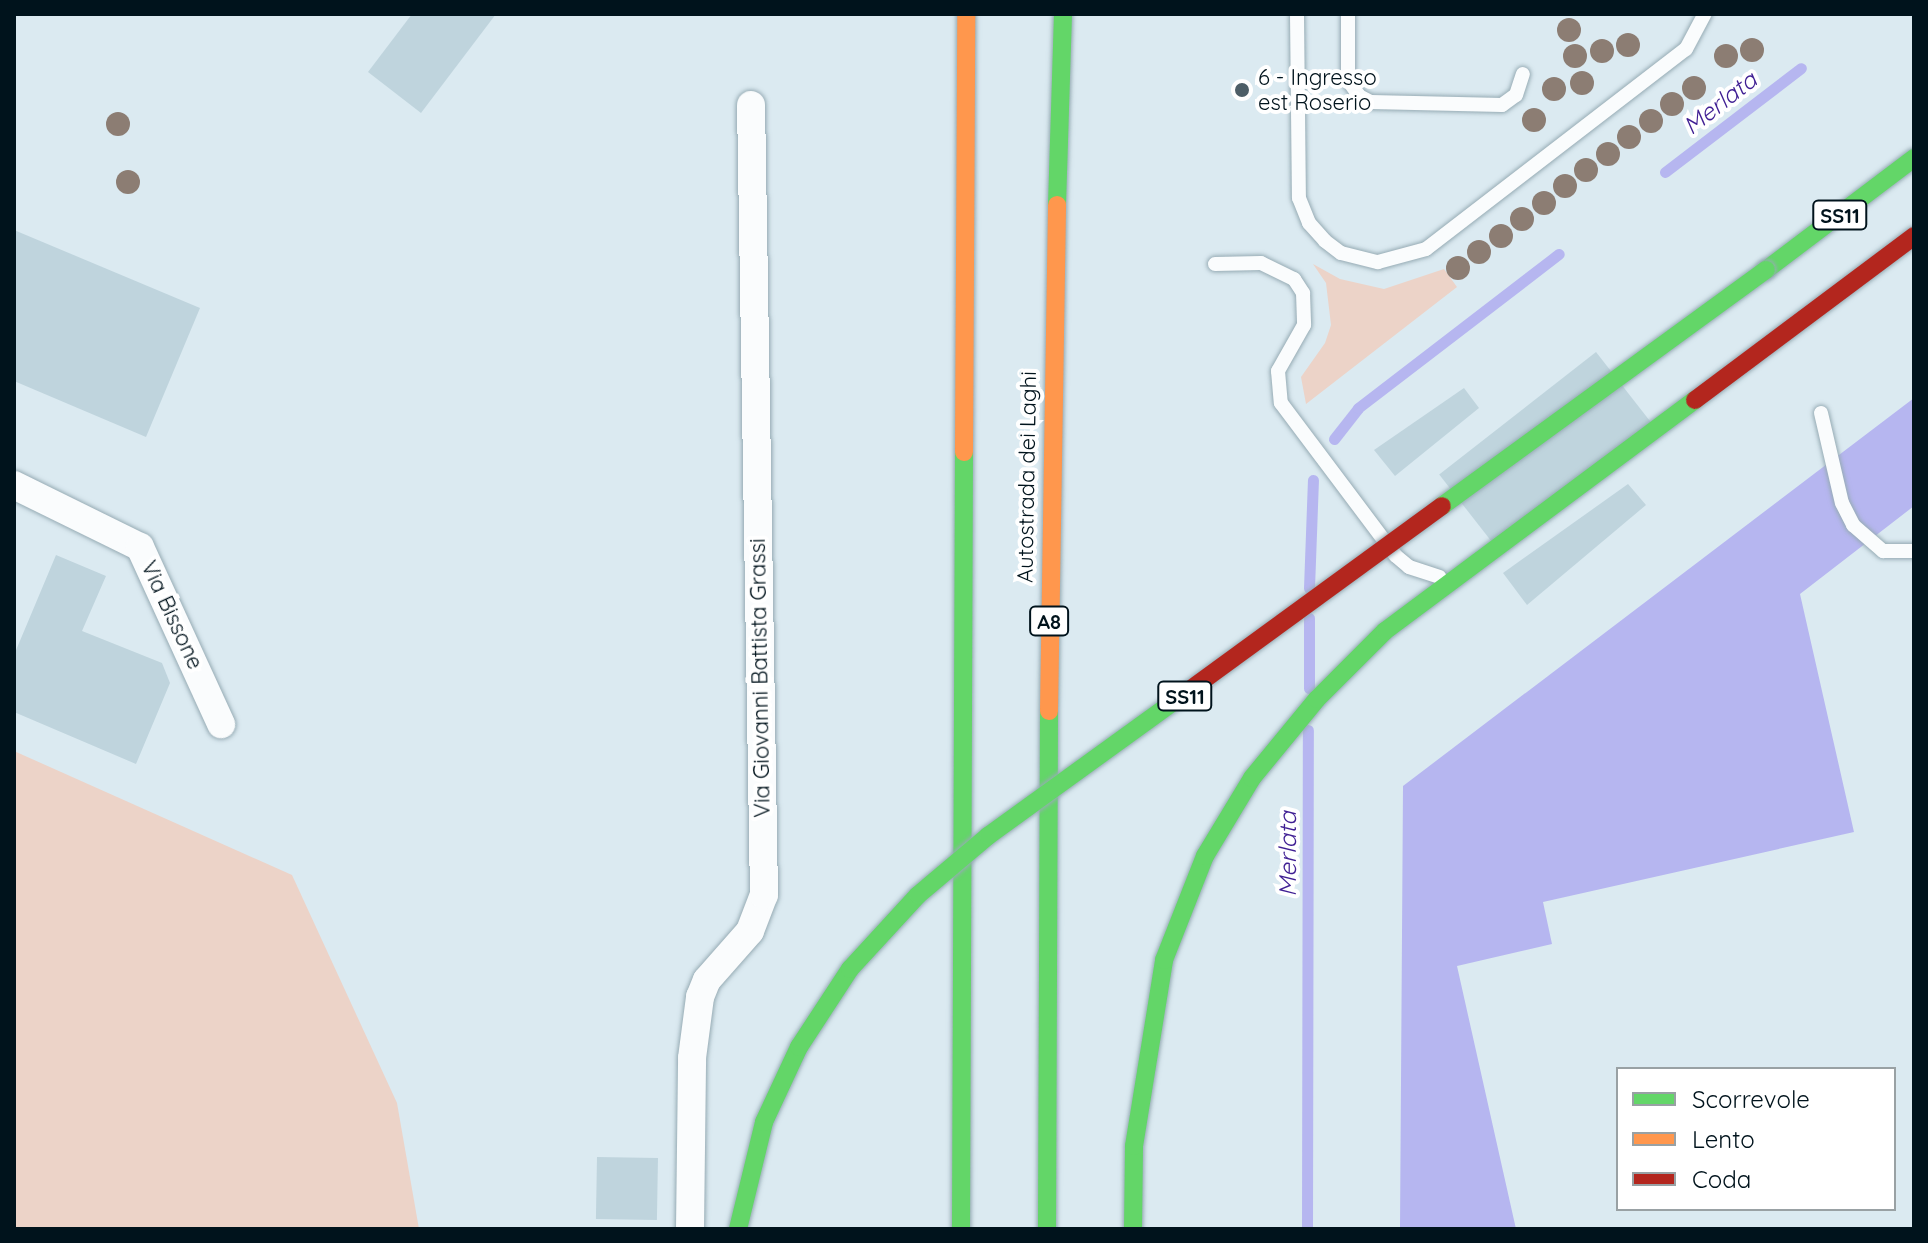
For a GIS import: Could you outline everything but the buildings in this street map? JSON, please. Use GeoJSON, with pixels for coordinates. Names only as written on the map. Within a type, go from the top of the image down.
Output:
{"type":"FeatureCollection","features":[{"type":"Feature","properties":{"kind":"highway"},"geometry":{"type":"LineString","coordinates":[[961,1229],[966,14]]}},
{"type":"Feature","properties":{"kind":"highway","name":"Autostrada dei Laghi"},"geometry":{"type":"LineString","coordinates":[[1047,1229],[1050,456],[1063,14]]}},
{"type":"Feature","properties":{"kind":"highway","name":"SS11"},"geometry":{"type":"LineString","coordinates":[[738,1229],[764,1122],[806,1034],[850,969],[918,895],[988,836],[1766,270],[1914,158]]}},
{"type":"Feature","properties":{"kind":"highway","name":"SS11"},"geometry":{"type":"LineString","coordinates":[[1133,1229],[1134,1146],[1164,960],[1205,856],[1252,778],[1317,699],[1385,631],[1456,574],[1914,236]]}},
{"type":"Feature","properties":{"kind":"street","name":"Via Giovanni Battista Grassi"},"geometry":{"type":"LineString","coordinates":[[690,1229],[692,1058],[700,997],[707,980],[750,931],[764,895],[751,105]]}},
{"type":"Feature","properties":{"kind":"street","name":"Via Bissone"},"geometry":{"type":"LineString","coordinates":[[14,485],[140,547],[221,724]]}},
{"type":"Feature","properties":{"kind":"lane"},"geometry":{"type":"LineString","coordinates":[[1297,14],[1299,198],[1309,223],[1325,241],[1341,253],[1378,262],[1426,249],[1686,49],[1705,14]]}},
{"type":"Feature","properties":{"kind":"lane"},"geometry":{"type":"LineString","coordinates":[[1348,14],[1348,80],[1359,96],[1371,102],[1502,105],[1516,95],[1523,74]]}},
{"type":"Feature","properties":{"kind":"lane"},"geometry":{"type":"LineString","coordinates":[[1215,264],[1261,263],[1294,279],[1303,293],[1304,325],[1278,371],[1281,403],[1396,556],[1409,567],[1439,577]]}},
{"type":"Feature","properties":{"kind":"lane"},"geometry":{"type":"LineString","coordinates":[[1821,413],[1842,503],[1853,525],[1883,551],[1914,551]]}},
{"type":"Feature","properties":{"kind":"shaded area"},"geometry":{"type":"Polygon","coordinates":[[[1313,264],[1340,279],[1384,289],[1444,269],[1457,287],[1306,404],[1301,377],[1325,343],[1331,325],[1326,283],[1313,264]]]}},
{"type":"Feature","properties":{"kind":"shaded area"},"geometry":{"type":"Polygon","coordinates":[[[14,751],[292,875],[397,1103],[419,1229],[14,1229],[14,751]]]}},
{"type":"Feature","properties":{"kind":"water"},"geometry":{"type":"Polygon","coordinates":[[[1914,398],[1914,506],[1800,594],[1854,832],[1543,902],[1552,944],[1457,966],[1516,1229],[1400,1229],[1403,786],[1914,398]]]}},
{"type":"Feature","properties":{"kind":"waterway","name":"Merlata"},"geometry":{"type":"LineString","coordinates":[[1665,172],[1801,68]]}},
{"type":"Feature","properties":{"kind":"waterway","name":"Merlata"},"geometry":{"type":"LineString","coordinates":[[1334,439],[1358,408],[1559,254]]}},
{"type":"Feature","properties":{"kind":"waterway","name":"Merlata"},"geometry":{"type":"LineString","coordinates":[[1309,588],[1313,480]]}},
{"type":"Feature","properties":{"kind":"waterway","name":"Merlata"},"geometry":{"type":"LineString","coordinates":[[1309,618],[1309,688]]}},
{"type":"Feature","properties":{"kind":"waterway","name":"Merlata"},"geometry":{"type":"LineString","coordinates":[[1307,1229],[1308,730]]}},
{"type":"Feature","properties":{"kind":"traffic: fast"},"geometry":{"type":"LineString","coordinates":[[1057,205],[1063,14]]}},
{"type":"Feature","properties":{"kind":"traffic: fast"},"geometry":{"type":"LineString","coordinates":[[1766,270],[1914,158]]}},
{"type":"Feature","properties":{"kind":"traffic: fast"},"geometry":{"type":"LineString","coordinates":[[1442,506],[1766,270]]}},
{"type":"Feature","properties":{"kind":"traffic: fast"},"geometry":{"type":"LineString","coordinates":[[1133,1229],[1134,1146],[1164,960],[1205,856],[1252,778],[1317,699],[1385,631],[1695,400]]}},
{"type":"Feature","properties":{"kind":"traffic: fast"},"geometry":{"type":"LineString","coordinates":[[961,1229],[964,452]]}},
{"type":"Feature","properties":{"kind":"traffic: fast"},"geometry":{"type":"LineString","coordinates":[[738,1229],[764,1122],[799,1047],[850,969],[918,895],[988,836],[1176,700]]}},
{"type":"Feature","properties":{"kind":"traffic: fast"},"geometry":{"type":"LineString","coordinates":[[1047,1229],[1049,711]]}},
{"type":"Feature","properties":{"kind":"traffic: slow"},"geometry":{"type":"LineString","coordinates":[[964,452],[966,14]]}},
{"type":"Feature","properties":{"kind":"traffic: slow"},"geometry":{"type":"LineString","coordinates":[[1049,711],[1057,205]]}},
{"type":"Feature","properties":{"kind":"traffic: jam"},"geometry":{"type":"LineString","coordinates":[[1695,400],[1914,236]]}},
{"type":"Feature","properties":{"kind":"traffic: jam"},"geometry":{"type":"LineString","coordinates":[[1176,700],[1442,506]]}},
{"type":"Feature","properties":{"kind":"place","name":"6 - Ingresso est Roserio"},"geometry":{"type":"Point","coordinates":[1242,90]}}]}
